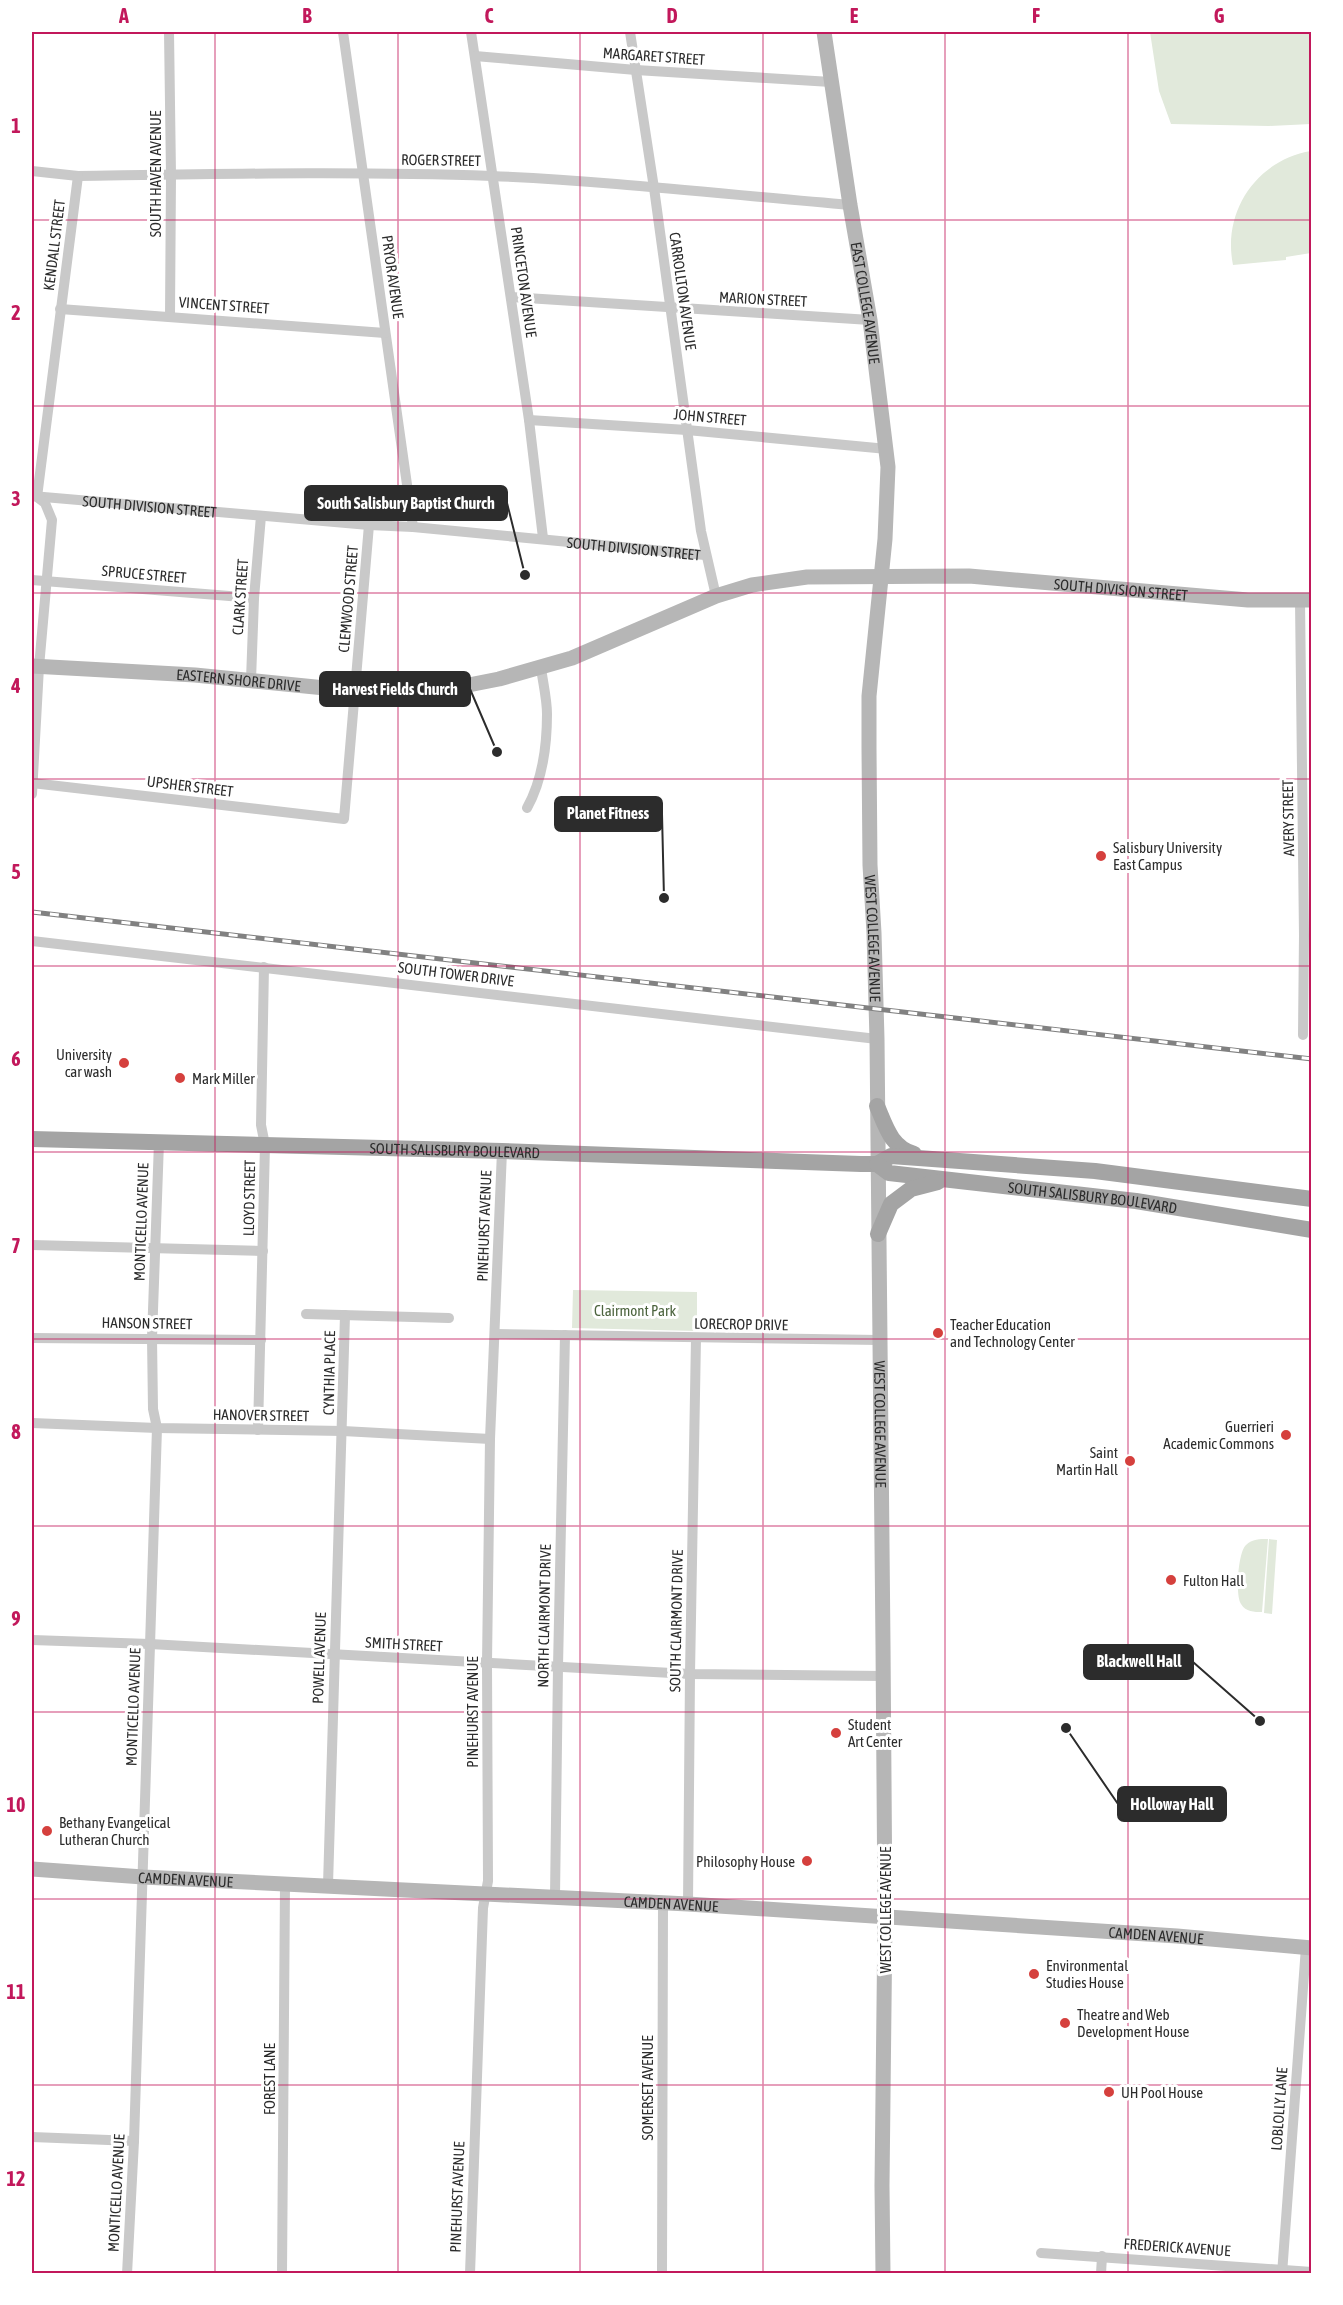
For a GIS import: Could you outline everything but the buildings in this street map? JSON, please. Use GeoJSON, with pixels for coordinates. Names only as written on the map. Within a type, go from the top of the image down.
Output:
{"type":"FeatureCollection","features":[{"type":"Feature","properties":{"kind":"main road"},"geometry":{"type":"LineString","coordinates":[[877,1106],[897,1146],[903,1151],[927,1158]]}},
{"type":"Feature","properties":{"kind":"main road","name":"SOUTH SALISBURY BOULEVARD"},"geometry":{"type":"LineString","coordinates":[[32,1139],[502,1151],[877,1164],[891,1156],[1095,1171],[1311,1199]]}},
{"type":"Feature","properties":{"kind":"main road","name":"SOUTH SALISBURY BOULEVARD"},"geometry":{"type":"LineString","coordinates":[[877,1164],[889,1173],[1137,1202],[1311,1230]]}},
{"type":"Feature","properties":{"kind":"main road"},"geometry":{"type":"LineString","coordinates":[[878,1234],[891,1204],[911,1189],[948,1180]]}},
{"type":"Feature","properties":{"kind":"main road"},"geometry":{"type":"LineString","coordinates":[[1137,1202],[1138,1191],[1146,1188],[1191,1194],[1216,1187]]}},
{"type":"Feature","properties":{"kind":"street","name":"SOUTH HAVEN AVENUE"},"geometry":{"type":"LineString","coordinates":[[169,32],[170,316]]}},
{"type":"Feature","properties":{"kind":"street","name":"PRYOR AVENUE"},"geometry":{"type":"LineString","coordinates":[[343,32],[413,526]]}},
{"type":"Feature","properties":{"kind":"street","name":"PRINCETON AVENUE"},"geometry":{"type":"LineString","coordinates":[[471,32],[529,420],[543,538]]}},
{"type":"Feature","properties":{"kind":"street","name":"CARROLLTON AVENUE"},"geometry":{"type":"LineString","coordinates":[[630,32],[705,555]]}},
{"type":"Feature","properties":{"kind":"street","name":"EAST COLLEGE AVENUE"},"geometry":{"type":"LineString","coordinates":[[824,32],[870,320],[887,449],[885,539],[880,576]]}},
{"type":"Feature","properties":{"kind":"street","name":"MARGARET STREET"},"geometry":{"type":"LineString","coordinates":[[475,56],[636,70],[831,82]]}},
{"type":"Feature","properties":{"kind":"street","name":"ROGER STREET"},"geometry":{"type":"LineString","coordinates":[[32,171],[78,176],[364,173],[493,176],[850,206]]}},
{"type":"Feature","properties":{"kind":"street","name":"KENDALL STREET"},"geometry":{"type":"LineString","coordinates":[[34,496],[78,176]]}},
{"type":"Feature","properties":{"kind":"street","name":"MARION STREET"},"geometry":{"type":"LineString","coordinates":[[511,297],[670,309],[870,320]]}},
{"type":"Feature","properties":{"kind":"street","name":"VINCENT STREET"},"geometry":{"type":"LineString","coordinates":[[60,309],[385,333]]}},
{"type":"Feature","properties":{"kind":"street","name":"JOHN STREET"},"geometry":{"type":"LineString","coordinates":[[529,420],[687,430],[887,449]]}},
{"type":"Feature","properties":{"kind":"street","name":"SOUTH DIVISION STREET"},"geometry":{"type":"LineString","coordinates":[[34,496],[369,525],[413,526],[705,555],[716,596],[752,585],[807,577],[969,576],[1248,600],[1306,600]]}},
{"type":"Feature","properties":{"kind":"street"},"geometry":{"type":"LineString","coordinates":[[32,794],[35,667],[48,581],[52,520],[45,503],[34,496]]}},
{"type":"Feature","properties":{"kind":"street","name":"CLARK STREET"},"geometry":{"type":"LineString","coordinates":[[251,681],[254,598],[261,516]]}},
{"type":"Feature","properties":{"kind":"street","name":"CLEMWOOD STREET"},"geometry":{"type":"LineString","coordinates":[[344,819],[369,525]]}},
{"type":"Feature","properties":{"kind":"street","name":"WEST COLLEGE AVENUE"},"geometry":{"type":"LineString","coordinates":[[880,576],[869,696],[870,865],[877,1039],[883,1676],[885,1916],[883,2274]]}},
{"type":"Feature","properties":{"kind":"street","name":"SPRUCE STREET"},"geometry":{"type":"LineString","coordinates":[[32,580],[254,598]]}},
{"type":"Feature","properties":{"kind":"street","name":"EASTERN SHORE DRIVE"},"geometry":{"type":"LineString","coordinates":[[35,667],[195,675],[401,694],[433,692],[499,680],[572,658],[716,596]]}},
{"type":"Feature","properties":{"kind":"street","name":"AVERY STREET"},"geometry":{"type":"LineString","coordinates":[[1303,1035],[1308,935],[1306,600]]}},
{"type":"Feature","properties":{"kind":"street"},"geometry":{"type":"LineString","coordinates":[[527,808],[538,784],[543,757],[547,713],[541,668]]}},
{"type":"Feature","properties":{"kind":"street","name":"UPSHER STREET"},"geometry":{"type":"LineString","coordinates":[[32,783],[344,819]]}},
{"type":"Feature","properties":{"kind":"street","name":"SOUTH TOWER DRIVE"},"geometry":{"type":"LineString","coordinates":[[32,941],[877,1039]]}},
{"type":"Feature","properties":{"kind":"street","name":"LLOYD STREET"},"geometry":{"type":"LineString","coordinates":[[258,1430],[265,1145],[261,1125],[264,967]]}},
{"type":"Feature","properties":{"kind":"street","name":"MONTICELLO AVENUE"},"geometry":{"type":"LineString","coordinates":[[127,2274],[134,2141],[157,1428],[153,1409],[152,1338],[159,1142]]}},
{"type":"Feature","properties":{"kind":"street","name":"PINEHURST AVENUE"},"geometry":{"type":"LineString","coordinates":[[470,2274],[483,1908],[488,1881],[487,1663],[490,1439],[502,1151]]}},
{"type":"Feature","properties":{"kind":"street"},"geometry":{"type":"LineString","coordinates":[[32,1245],[263,1251]]}},
{"type":"Feature","properties":{"kind":"street","name":"CYNTHIA PLACE"},"geometry":{"type":"LineString","coordinates":[[306,1314],[449,1318]]}},
{"type":"Feature","properties":{"kind":"street","name":"CYNTHIA PLACE"},"geometry":{"type":"LineString","coordinates":[[343,1431],[345,1316]]}},
{"type":"Feature","properties":{"kind":"street","name":"LORECROP DRIVE"},"geometry":{"type":"LineString","coordinates":[[495,1335],[879,1340]]}},
{"type":"Feature","properties":{"kind":"street","name":"NORTH CLAIRMONT DRIVE"},"geometry":{"type":"LineString","coordinates":[[555,1897],[565,1335]]}},
{"type":"Feature","properties":{"kind":"street","name":"HANSON STREET"},"geometry":{"type":"LineString","coordinates":[[32,1338],[261,1340]]}},
{"type":"Feature","properties":{"kind":"street","name":"SOUTH CLAIRMONT DRIVE"},"geometry":{"type":"LineString","coordinates":[[688,1904],[696,1338]]}},
{"type":"Feature","properties":{"kind":"street","name":"HANOVER STREET"},"geometry":{"type":"LineString","coordinates":[[32,1423],[343,1431],[490,1439]]}},
{"type":"Feature","properties":{"kind":"street","name":"POWELL AVENUE"},"geometry":{"type":"LineString","coordinates":[[328,1885],[333,1655],[343,1431]]}},
{"type":"Feature","properties":{"kind":"street","name":"SMITH STREET"},"geometry":{"type":"LineString","coordinates":[[32,1640],[150,1644],[690,1674],[883,1676]]}},
{"type":"Feature","properties":{"kind":"street","name":"CAMDEN AVENUE"},"geometry":{"type":"LineString","coordinates":[[32,1869],[142,1877],[885,1916],[1309,1947]]}},
{"type":"Feature","properties":{"kind":"street","name":"FOREST LANE"},"geometry":{"type":"LineString","coordinates":[[282,2274],[285,1884]]}},
{"type":"Feature","properties":{"kind":"street","name":"SOMERSET AVENUE"},"geometry":{"type":"LineString","coordinates":[[662,2274],[663,1903]]}},
{"type":"Feature","properties":{"kind":"street","name":"LOBLOLLY LANE"},"geometry":{"type":"LineString","coordinates":[[1283,2272],[1309,1947]]}},
{"type":"Feature","properties":{"kind":"street"},"geometry":{"type":"LineString","coordinates":[[32,2137],[134,2141]]}},
{"type":"Feature","properties":{"kind":"street","name":"FREDERICK AVENUE"},"geometry":{"type":"LineString","coordinates":[[1041,2253],[1283,2272],[1311,2272]]}},
{"type":"Feature","properties":{"kind":"street"},"geometry":{"type":"LineString","coordinates":[[1101,2274],[1102,2256]]}},
{"type":"Feature","properties":{"kind":"green space"},"geometry":{"type":"Polygon","coordinates":[[[1150,32],[1311,32],[1311,124],[1269,126],[1171,124],[1159,91],[1150,32]]]}},
{"type":"Feature","properties":{"kind":"green space"},"geometry":{"type":"Polygon","coordinates":[[[1311,151],[1311,253],[1286,257],[1286,260],[1233,265],[1231,245],[1233,226],[1248,191],[1274,165],[1292,156],[1311,151]]]}},
{"type":"Feature","properties":{"kind":"green space","name":"Clairmont Park"},"geometry":{"type":"Polygon","coordinates":[[[573,1290],[697,1292],[697,1331],[572,1328],[573,1290]]]}},
{"type":"Feature","properties":{"kind":"green space"},"geometry":{"type":"Polygon","coordinates":[[[1268,1539],[1262,1612],[1250,1611],[1243,1607],[1239,1599],[1241,1556],[1248,1543],[1268,1539]]]}},
{"type":"Feature","properties":{"kind":"green space"},"geometry":{"type":"Polygon","coordinates":[[[1269,1539],[1277,1540],[1272,1614],[1264,1613],[1269,1539]]]}},
{"type":"Feature","properties":{"kind":"railway"},"geometry":{"type":"LineString","coordinates":[[32,912],[1312,1059]]}},
{"type":"Feature","properties":{"kind":"place","name":"South Salisbury Baptist Church"},"geometry":{"type":"Point","coordinates":[525,575]}},
{"type":"Feature","properties":{"kind":"place","name":"Harvest Fields Church"},"geometry":{"type":"Point","coordinates":[497,752]}},
{"type":"Feature","properties":{"kind":"place","name":"Salisbury University East Campus"},"geometry":{"type":"Point","coordinates":[1101,856]}},
{"type":"Feature","properties":{"kind":"place","name":"Planet Fitness"},"geometry":{"type":"Point","coordinates":[664,898]}},
{"type":"Feature","properties":{"kind":"place","name":"University car wash"},"geometry":{"type":"Point","coordinates":[124,1063]}},
{"type":"Feature","properties":{"kind":"place","name":"Mark Miller"},"geometry":{"type":"Point","coordinates":[180,1078]}},
{"type":"Feature","properties":{"kind":"place","name":"Teacher Education and Technology Center"},"geometry":{"type":"Point","coordinates":[938,1333]}},
{"type":"Feature","properties":{"kind":"place","name":"Guerrieri Academic Commons"},"geometry":{"type":"Point","coordinates":[1286,1435]}},
{"type":"Feature","properties":{"kind":"place","name":"Saint Martin Hall"},"geometry":{"type":"Point","coordinates":[1130,1461]}},
{"type":"Feature","properties":{"kind":"place","name":"Fulton Hall"},"geometry":{"type":"Point","coordinates":[1171,1580]}},
{"type":"Feature","properties":{"kind":"place","name":"Blackwell Hall"},"geometry":{"type":"Point","coordinates":[1260,1721]}},
{"type":"Feature","properties":{"kind":"place","name":"Holloway Hall"},"geometry":{"type":"Point","coordinates":[1066,1728]}},
{"type":"Feature","properties":{"kind":"place","name":"Student Art Center"},"geometry":{"type":"Point","coordinates":[836,1733]}},
{"type":"Feature","properties":{"kind":"place","name":"Bethany Evangelical Lutheran Church"},"geometry":{"type":"Point","coordinates":[47,1831]}},
{"type":"Feature","properties":{"kind":"place","name":"Philosophy House"},"geometry":{"type":"Point","coordinates":[807,1861]}},
{"type":"Feature","properties":{"kind":"place","name":"Environmental Studies House"},"geometry":{"type":"Point","coordinates":[1034,1974]}},
{"type":"Feature","properties":{"kind":"place","name":"Theatre and Web Development House"},"geometry":{"type":"Point","coordinates":[1065,2023]}},
{"type":"Feature","properties":{"kind":"place","name":"UH Pool House"},"geometry":{"type":"Point","coordinates":[1109,2092]}}]}
